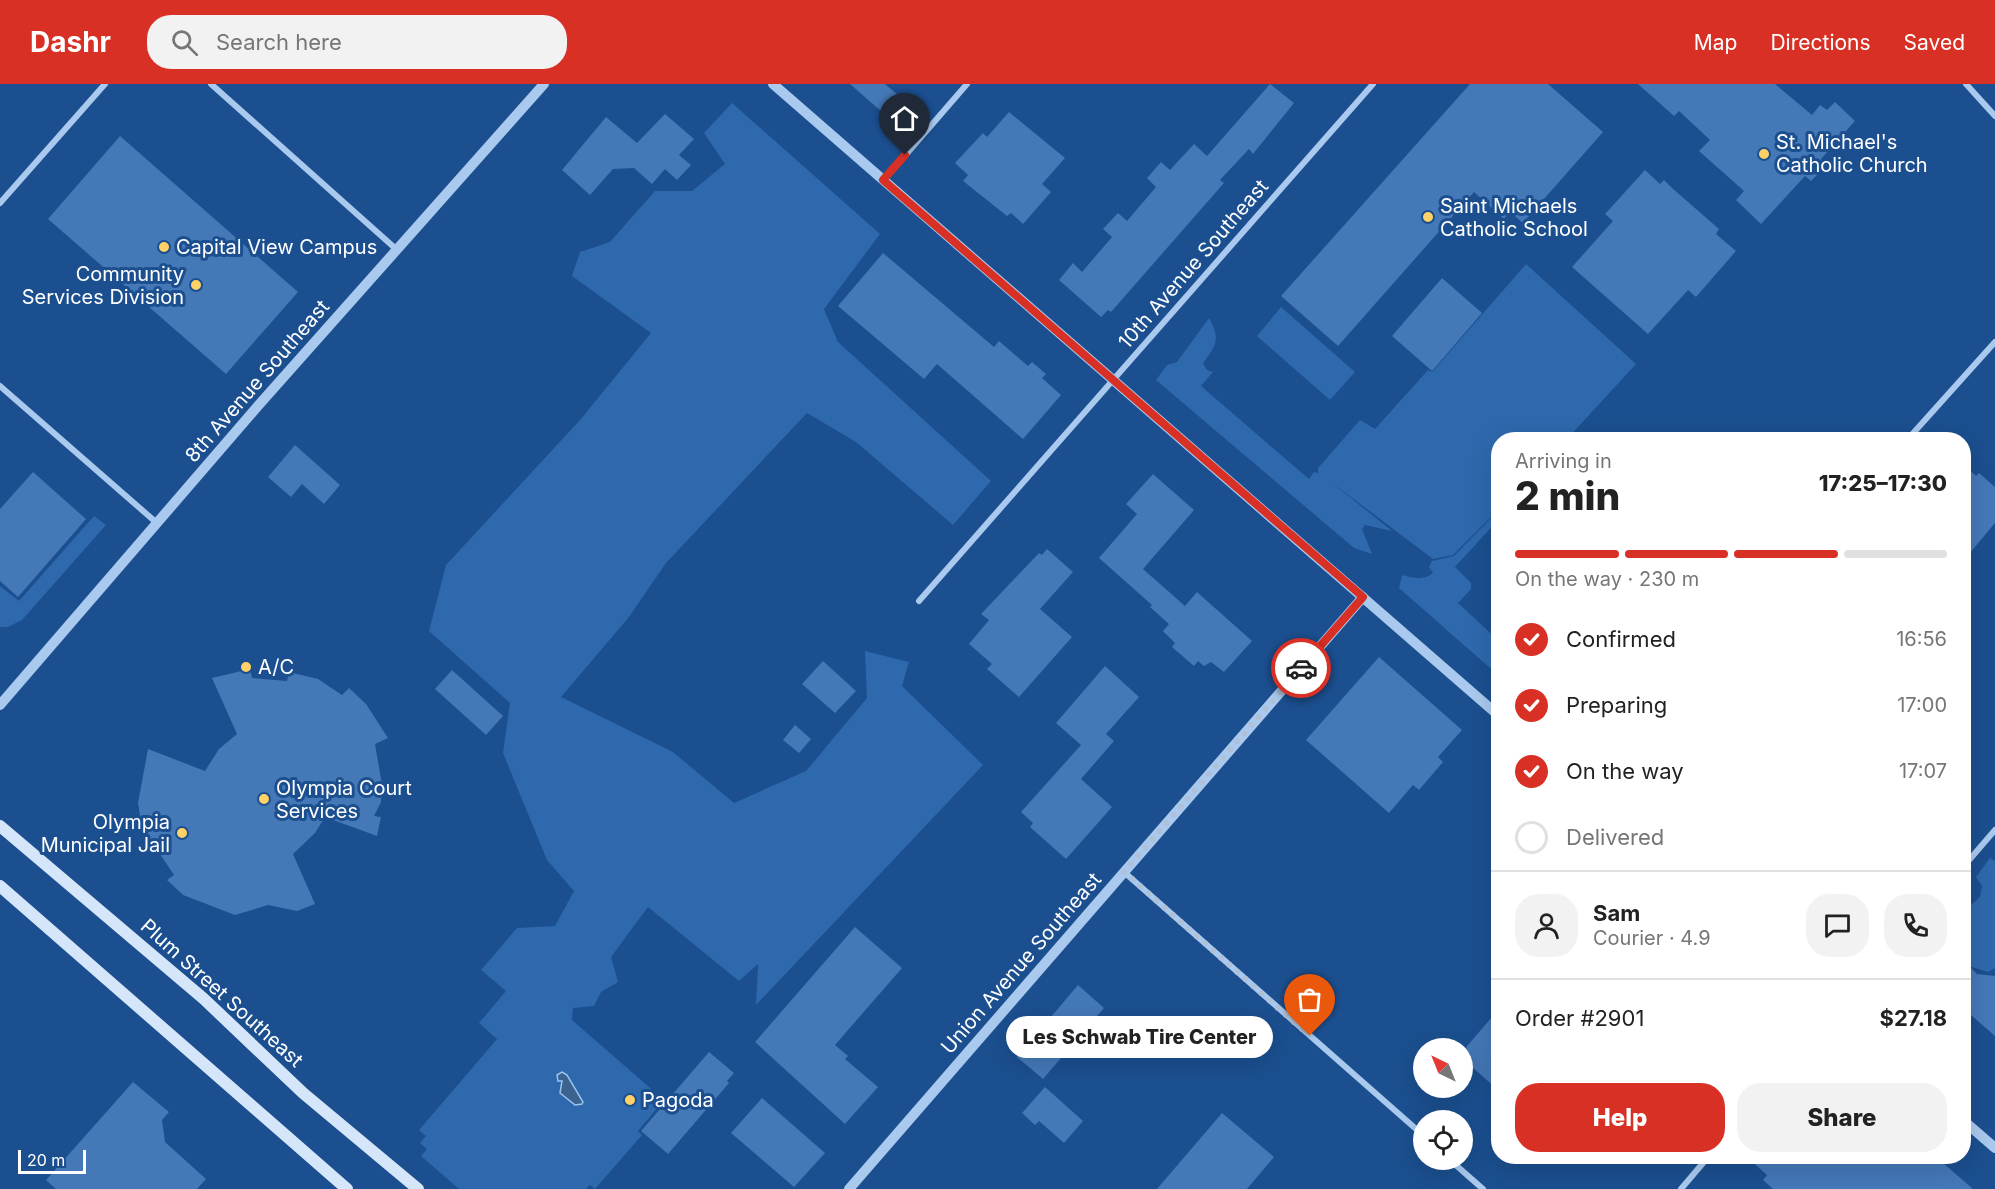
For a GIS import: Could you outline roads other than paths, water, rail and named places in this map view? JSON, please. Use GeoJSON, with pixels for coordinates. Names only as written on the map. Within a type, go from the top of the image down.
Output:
{"type":"FeatureCollection","features":[{"type":"Feature","properties":{"kind":"main road","name":"Plum Street Southeast"},"geometry":{"type":"LineString","coordinates":[[0,826],[204,999],[303,1093],[418,1189]]}},
{"type":"Feature","properties":{"kind":"main road"},"geometry":{"type":"LineString","coordinates":[[0,886],[347,1189]]}},
{"type":"Feature","properties":{"kind":"street"},"geometry":{"type":"LineString","coordinates":[[0,203],[105,84]]}},
{"type":"Feature","properties":{"kind":"street"},"geometry":{"type":"LineString","coordinates":[[211,84],[396,249]]}},
{"type":"Feature","properties":{"kind":"street","name":"8th Avenue Southeast"},"geometry":{"type":"LineString","coordinates":[[0,705],[396,249],[544,84]]}},
{"type":"Feature","properties":{"kind":"street"},"geometry":{"type":"LineString","coordinates":[[773,84],[1491,709]]}},
{"type":"Feature","properties":{"kind":"street"},"geometry":{"type":"LineString","coordinates":[[883,180],[967,84]]}},
{"type":"Feature","properties":{"kind":"street","name":"10th Avenue Southeast"},"geometry":{"type":"LineString","coordinates":[[919,601],[1373,84]]}},
{"type":"Feature","properties":{"kind":"street"},"geometry":{"type":"LineString","coordinates":[[1966,84],[1995,116]]}},
{"type":"Feature","properties":{"kind":"street"},"geometry":{"type":"LineString","coordinates":[[1914,432],[1995,342]]}},
{"type":"Feature","properties":{"kind":"street"},"geometry":{"type":"LineString","coordinates":[[0,386],[158,524]]}},
{"type":"Feature","properties":{"kind":"street","name":"Union Avenue Southeast"},"geometry":{"type":"LineString","coordinates":[[849,1189],[1363,597]]}},
{"type":"Feature","properties":{"kind":"street"},"geometry":{"type":"LineString","coordinates":[[1971,858],[1995,830]]}},
{"type":"Feature","properties":{"kind":"street"},"geometry":{"type":"LineString","coordinates":[[1124,872],[1413,1126]]}},
{"type":"Feature","properties":{"kind":"street"},"geometry":{"type":"LineString","coordinates":[[1971,1126],[1995,1148]]}},
{"type":"Feature","properties":{"kind":"street"},"geometry":{"type":"LineString","coordinates":[[1681,1189],[1702,1164]]}},
{"type":"Feature","properties":{"kind":"street"},"geometry":{"type":"LineString","coordinates":[[1461,1170],[1483,1189]]}},
{"type":"Feature","properties":{"kind":"place","name":"St. Michael's Catholic Church"},"geometry":{"type":"Point","coordinates":[1764,154]}},
{"type":"Feature","properties":{"kind":"place","name":"Saint Michaels Catholic School"},"geometry":{"type":"Point","coordinates":[1428,217]}},
{"type":"Feature","properties":{"kind":"place","name":"Capital View Campus"},"geometry":{"type":"Point","coordinates":[164,247]}},
{"type":"Feature","properties":{"kind":"place","name":"Community Services Division"},"geometry":{"type":"Point","coordinates":[196,285]}},
{"type":"Feature","properties":{"kind":"place","name":"A/C"},"geometry":{"type":"Point","coordinates":[246,667]}},
{"type":"Feature","properties":{"kind":"place","name":"Olympia Court Services"},"geometry":{"type":"Point","coordinates":[264,799]}},
{"type":"Feature","properties":{"kind":"place","name":"Olympia Municipal Jail"},"geometry":{"type":"Point","coordinates":[182,833]}},
{"type":"Feature","properties":{"kind":"place","name":"Les Schwab Tire Center"},"geometry":{"type":"Point","coordinates":[1310,1036]}},
{"type":"Feature","properties":{"kind":"place","name":"Pagoda"},"geometry":{"type":"Point","coordinates":[630,1100]}}]}
